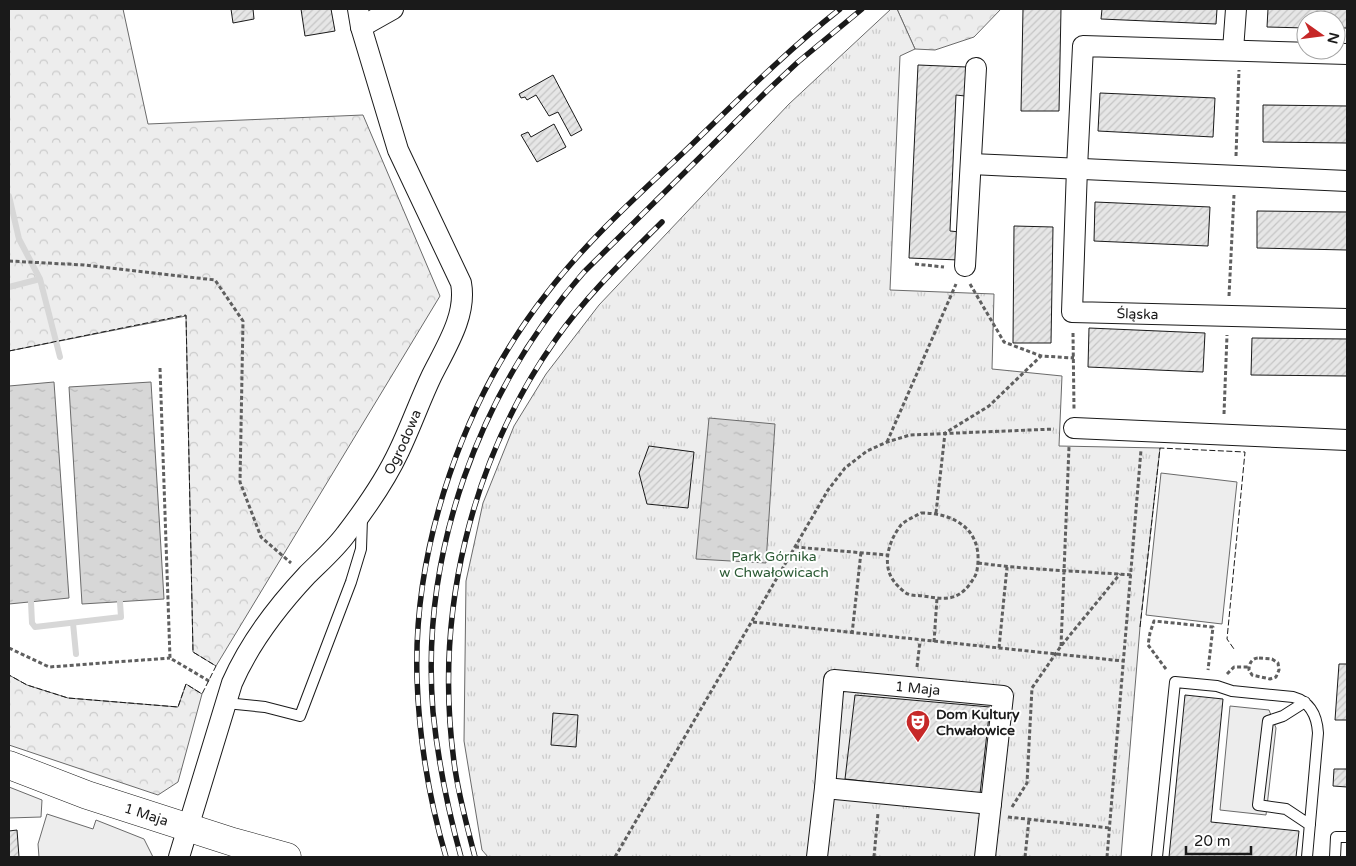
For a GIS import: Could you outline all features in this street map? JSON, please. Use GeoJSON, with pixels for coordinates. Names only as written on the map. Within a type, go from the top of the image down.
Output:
{"type":"FeatureCollection","features":[{"type":"Feature","properties":{"kind":"main road","name":"1 Maja"},"geometry":{"type":"LineString","coordinates":[[9,765],[80,792],[188,828],[287,857]]}},
{"type":"Feature","properties":{"kind":"street","name":"Ogrodowa"},"geometry":{"type":"LineString","coordinates":[[179,857],[226,703],[240,665],[254,639],[268,619],[345,536],[362,514],[384,479],[399,451],[426,388],[452,335],[460,313],[463,292],[461,283],[398,150],[360,18],[393,9]]}},
{"type":"Feature","properties":{"kind":"street"},"geometry":{"type":"LineString","coordinates":[[1236,9],[1236,50]]}},
{"type":"Feature","properties":{"kind":"street"},"geometry":{"type":"LineString","coordinates":[[1072,312],[1083,46],[1347,54]]}},
{"type":"Feature","properties":{"kind":"street"},"geometry":{"type":"LineString","coordinates":[[964,268],[976,68]]}},
{"type":"Feature","properties":{"kind":"street"},"geometry":{"type":"LineString","coordinates":[[971,164],[1347,181]]}},
{"type":"Feature","properties":{"kind":"street","name":"Śląska"},"geometry":{"type":"LineString","coordinates":[[1072,312],[1347,319]]}},
{"type":"Feature","properties":{"kind":"street"},"geometry":{"type":"LineString","coordinates":[[1074,428],[1347,440]]}},
{"type":"Feature","properties":{"kind":"street","name":"1 Maja"},"geometry":{"type":"LineString","coordinates":[[817,857],[834,680],[1003,696],[985,857]]}},
{"type":"Feature","properties":{"kind":"street"},"geometry":{"type":"LineString","coordinates":[[825,788],[991,804]]}},
{"type":"Feature","properties":{"kind":"lane"},"geometry":{"type":"LineString","coordinates":[[226,703],[265,707],[300,716],[362,549],[362,514]]}},
{"type":"Feature","properties":{"kind":"lane"},"geometry":{"type":"LineString","coordinates":[[1157,857],[1175,682],[1217,686],[1232,691],[1294,697],[1304,702],[1314,713],[1317,720],[1318,733],[1307,857]]}},
{"type":"Feature","properties":{"kind":"lane"},"geometry":{"type":"LineString","coordinates":[[1304,702],[1283,716],[1268,721],[1258,804],[1286,808],[1310,824]]}},
{"type":"Feature","properties":{"kind":"lane"},"geometry":{"type":"LineString","coordinates":[[1335,857],[1336,837],[1347,838]]}},
{"type":"Feature","properties":{"kind":"path"},"geometry":{"type":"LineString","coordinates":[[1223,434],[1235,176],[1236,50]]}},
{"type":"Feature","properties":{"kind":"path"},"geometry":{"type":"LineString","coordinates":[[9,261],[84,265],[215,280],[243,321],[240,482],[261,537],[307,576]]}},
{"type":"Feature","properties":{"kind":"path"},"geometry":{"type":"LineString","coordinates":[[915,264],[964,268]]}},
{"type":"Feature","properties":{"kind":"path"},"geometry":{"type":"LineString","coordinates":[[964,268],[1004,342],[1041,356],[1074,358]]}},
{"type":"Feature","properties":{"kind":"path"},"geometry":{"type":"LineString","coordinates":[[887,442],[964,268]]}},
{"type":"Feature","properties":{"kind":"path"},"geometry":{"type":"LineString","coordinates":[[1061,646],[1069,445],[1074,428],[1072,312]]}},
{"type":"Feature","properties":{"kind":"path"},"geometry":{"type":"LineString","coordinates":[[945,433],[989,406],[1041,356]]}},
{"type":"Feature","properties":{"kind":"path"},"geometry":{"type":"LineString","coordinates":[[160,368],[170,658]]}},
{"type":"Feature","properties":{"kind":"path"},"geometry":{"type":"LineString","coordinates":[[615,857],[753,622],[794,547],[828,490],[845,468],[867,451],[887,442],[910,436],[1074,428]]}},
{"type":"Feature","properties":{"kind":"path"},"geometry":{"type":"LineString","coordinates":[[1107,857],[1132,575],[1142,432]]}},
{"type":"Feature","properties":{"kind":"path"},"geometry":{"type":"LineString","coordinates":[[936,513],[945,433]]}},
{"type":"Feature","properties":{"kind":"path"},"geometry":{"type":"LineString","coordinates":[[920,513],[936,513],[956,520],[970,531],[976,542],[978,563],[976,575],[964,592],[951,599],[937,598],[907,594],[893,582],[887,567],[888,555],[891,540],[903,524],[920,513]]}},
{"type":"Feature","properties":{"kind":"path"},"geometry":{"type":"LineString","coordinates":[[794,547],[888,555]]}},
{"type":"Feature","properties":{"kind":"path"},"geometry":{"type":"LineString","coordinates":[[852,634],[861,552]]}},
{"type":"Feature","properties":{"kind":"path"},"geometry":{"type":"LineString","coordinates":[[978,563],[1008,567],[1132,575]]}},
{"type":"Feature","properties":{"kind":"path"},"geometry":{"type":"LineString","coordinates":[[999,648],[1008,567]]}},
{"type":"Feature","properties":{"kind":"path"},"geometry":{"type":"LineString","coordinates":[[1110,828],[1006,817],[1027,783],[1032,688],[1061,646],[1120,574]]}},
{"type":"Feature","properties":{"kind":"path"},"geometry":{"type":"LineString","coordinates":[[934,642],[937,598]]}},
{"type":"Feature","properties":{"kind":"path"},"geometry":{"type":"LineString","coordinates":[[1156,655],[1148,645],[1154,621],[1213,628],[1209,662]]}},
{"type":"Feature","properties":{"kind":"path"},"geometry":{"type":"LineString","coordinates":[[753,622],[852,634],[1124,661]]}},
{"type":"Feature","properties":{"kind":"path"},"geometry":{"type":"LineString","coordinates":[[915,688],[920,641]]}},
{"type":"Feature","properties":{"kind":"path"},"geometry":{"type":"LineString","coordinates":[[9,648],[49,666],[170,658],[209,681]]}},
{"type":"Feature","properties":{"kind":"path"},"geometry":{"type":"LineString","coordinates":[[1266,658],[1278,663],[1279,670],[1276,677],[1270,680],[1252,676],[1248,670],[1249,667],[1254,659],[1266,658]]}},
{"type":"Feature","properties":{"kind":"path"},"geometry":{"type":"LineString","coordinates":[[1234,667],[1249,667]]}},
{"type":"Feature","properties":{"kind":"path"},"geometry":{"type":"LineString","coordinates":[[874,857],[880,792]]}},
{"type":"Feature","properties":{"kind":"path"},"geometry":{"type":"LineString","coordinates":[[1025,857],[1029,819]]}},
{"type":"Feature","properties":{"kind":"shaded area"},"geometry":{"type":"Polygon","coordinates":[[[1161,473],[1237,482],[1222,624],[1146,615],[1161,473]]]}},
{"type":"Feature","properties":{"kind":"shaded area"},"geometry":{"type":"Polygon","coordinates":[[[1230,706],[1269,710],[1276,728],[1266,815],[1220,810],[1230,706]]]}},
{"type":"Feature","properties":{"kind":"shaded area"},"geometry":{"type":"Polygon","coordinates":[[[9,787],[42,800],[41,817],[9,818],[9,787]]]}},
{"type":"Feature","properties":{"kind":"shaded area"},"geometry":{"type":"Polygon","coordinates":[[[47,814],[93,829],[96,820],[144,839],[153,857],[39,857],[38,844],[47,814]]]}},
{"type":"Feature","properties":{"kind":"green space"},"geometry":{"type":"Polygon","coordinates":[[[9,9],[123,9],[148,124],[363,115],[440,296],[216,666],[193,652],[186,316],[9,351],[9,9]]]}},
{"type":"Feature","properties":{"kind":"green space","name":"Park Górnika w Chwałowicach"},"geometry":{"type":"Polygon","coordinates":[[[891,9],[897,9],[915,49],[900,56],[890,290],[994,294],[992,369],[1062,376],[1059,446],[1160,448],[1140,627],[1121,857],[488,857],[482,850],[464,741],[466,581],[483,503],[514,426],[546,374],[599,305],[789,104],[891,9]]]}},
{"type":"Feature","properties":{"kind":"green space"},"geometry":{"type":"Polygon","coordinates":[[[897,9],[1001,9],[974,37],[935,50],[915,49],[897,9]]]}},
{"type":"Feature","properties":{"kind":"green space"},"geometry":{"type":"Polygon","coordinates":[[[9,675],[27,685],[68,698],[178,707],[186,684],[202,694],[178,782],[158,795],[9,745],[9,675]]]}},
{"type":"Feature","properties":{"kind":"water"},"geometry":{"type":"Polygon","coordinates":[[[54,382],[69,598],[9,604],[9,386],[54,382]]]}},
{"type":"Feature","properties":{"kind":"water"},"geometry":{"type":"Polygon","coordinates":[[[151,382],[164,599],[82,604],[69,387],[151,382]]]}},
{"type":"Feature","properties":{"kind":"water"},"geometry":{"type":"Polygon","coordinates":[[[709,418],[775,424],[766,563],[696,559],[709,418]]]}},
{"type":"Feature","properties":{"kind":"building"},"geometry":{"type":"Polygon","coordinates":[[[231,9],[253,9],[254,19],[233,23],[231,9]]]}},
{"type":"Feature","properties":{"kind":"building"},"geometry":{"type":"Polygon","coordinates":[[[301,9],[331,9],[335,31],[305,36],[301,9]]]}},
{"type":"Feature","properties":{"kind":"building"},"geometry":{"type":"Polygon","coordinates":[[[1023,9],[1061,9],[1059,111],[1021,111],[1023,9]]]}},
{"type":"Feature","properties":{"kind":"building"},"geometry":{"type":"Polygon","coordinates":[[[1102,9],[1217,9],[1216,24],[1101,19],[1102,9]]]}},
{"type":"Feature","properties":{"kind":"building"},"geometry":{"type":"Polygon","coordinates":[[[1268,9],[1347,9],[1347,28],[1346,10],[1296,10],[1296,28],[1267,27],[1268,9]]]}},
{"type":"Feature","properties":{"kind":"building"},"geometry":{"type":"Polygon","coordinates":[[[918,65],[967,67],[965,96],[956,95],[950,231],[960,232],[959,260],[909,258],[918,65]]]}},
{"type":"Feature","properties":{"kind":"building"},"geometry":{"type":"Polygon","coordinates":[[[553,75],[582,130],[571,136],[558,112],[549,116],[536,95],[527,100],[525,97],[521,98],[519,94],[553,75]]]}},
{"type":"Feature","properties":{"kind":"building"},"geometry":{"type":"Polygon","coordinates":[[[1100,93],[1215,98],[1213,137],[1098,131],[1100,93]]]}},
{"type":"Feature","properties":{"kind":"building"},"geometry":{"type":"Polygon","coordinates":[[[1263,105],[1347,106],[1347,143],[1263,142],[1263,105]]]}},
{"type":"Feature","properties":{"kind":"building"},"geometry":{"type":"Polygon","coordinates":[[[554,124],[566,147],[537,162],[521,135],[528,132],[531,137],[554,124]]]}},
{"type":"Feature","properties":{"kind":"building"},"geometry":{"type":"Polygon","coordinates":[[[1095,202],[1210,207],[1208,246],[1094,241],[1095,202]]]}},
{"type":"Feature","properties":{"kind":"building"},"geometry":{"type":"Polygon","coordinates":[[[1257,211],[1347,212],[1347,250],[1257,248],[1257,211]]]}},
{"type":"Feature","properties":{"kind":"building"},"geometry":{"type":"Polygon","coordinates":[[[1014,226],[1053,227],[1051,343],[1013,343],[1014,226]]]}},
{"type":"Feature","properties":{"kind":"building"},"geometry":{"type":"Polygon","coordinates":[[[1089,328],[1205,333],[1203,372],[1088,367],[1089,328]]]}},
{"type":"Feature","properties":{"kind":"building"},"geometry":{"type":"Polygon","coordinates":[[[1252,338],[1347,339],[1347,376],[1251,375],[1252,338]]]}},
{"type":"Feature","properties":{"kind":"building"},"geometry":{"type":"Polygon","coordinates":[[[649,446],[694,452],[688,508],[647,504],[639,473],[649,446]]]}},
{"type":"Feature","properties":{"kind":"building"},"geometry":{"type":"Polygon","coordinates":[[[1339,664],[1347,664],[1347,720],[1335,720],[1339,664]]]}},
{"type":"Feature","properties":{"kind":"building","name":"Dom Kultury Chwałowice"},"geometry":{"type":"Polygon","coordinates":[[[855,695],[990,707],[980,794],[845,779],[855,695]]]}},
{"type":"Feature","properties":{"kind":"building"},"geometry":{"type":"Polygon","coordinates":[[[1185,695],[1223,699],[1211,822],[1299,831],[1296,857],[1169,857],[1185,695]]]}},
{"type":"Feature","properties":{"kind":"building"},"geometry":{"type":"Polygon","coordinates":[[[553,713],[578,715],[576,747],[551,745],[553,713]]]}},
{"type":"Feature","properties":{"kind":"building"},"geometry":{"type":"Polygon","coordinates":[[[1334,769],[1347,769],[1347,787],[1333,786],[1334,769]]]}},
{"type":"Feature","properties":{"kind":"building"},"geometry":{"type":"Polygon","coordinates":[[[17,830],[19,857],[9,857],[9,831],[17,830]]]}},
{"type":"Feature","properties":{"kind":"waterway"},"geometry":{"type":"LineString","coordinates":[[9,196],[19,239],[40,279],[60,357]]}},
{"type":"Feature","properties":{"kind":"waterway"},"geometry":{"type":"LineString","coordinates":[[9,287],[40,279]]}},
{"type":"Feature","properties":{"kind":"waterway"},"geometry":{"type":"LineString","coordinates":[[31,602],[32,623],[35,627],[121,617],[120,602]]}},
{"type":"Feature","properties":{"kind":"waterway"},"geometry":{"type":"LineString","coordinates":[[73,623],[76,654]]}},
{"type":"Feature","properties":{"kind":"railway"},"geometry":{"type":"LineString","coordinates":[[446,857],[430,791],[423,747],[417,678],[418,628],[424,576],[434,525],[449,475],[468,426],[491,379],[517,334],[562,274],[595,237],[760,79],[840,9]]}},
{"type":"Feature","properties":{"kind":"railway"},"geometry":{"type":"LineString","coordinates":[[461,857],[438,749],[433,712],[431,652],[436,593],[447,534],[464,477],[487,422],[514,369],[547,319],[584,272],[768,90],[798,62],[862,9]]}},
{"type":"Feature","properties":{"kind":"railway"},"geometry":{"type":"LineString","coordinates":[[475,857],[460,798],[454,762],[449,706],[449,651],[455,595],[465,541],[481,487],[501,436],[526,386],[568,323],[593,293],[662,222]]}},
{"type":"Feature","properties":{"kind":"fence"},"geometry":{"type":"LineString","coordinates":[[9,351],[186,315],[193,652],[216,666],[202,694],[186,684],[178,707],[68,698],[27,685],[9,675]]}},
{"type":"Feature","properties":{"kind":"fence"},"geometry":{"type":"LineString","coordinates":[[1140,627],[1160,448],[1245,452],[1227,639],[1234,649]]}},
{"type":"Feature","properties":{"kind":"place","name":"Dom Kultury Chwałowice"},"geometry":{"type":"Point","coordinates":[918,743]}}]}
